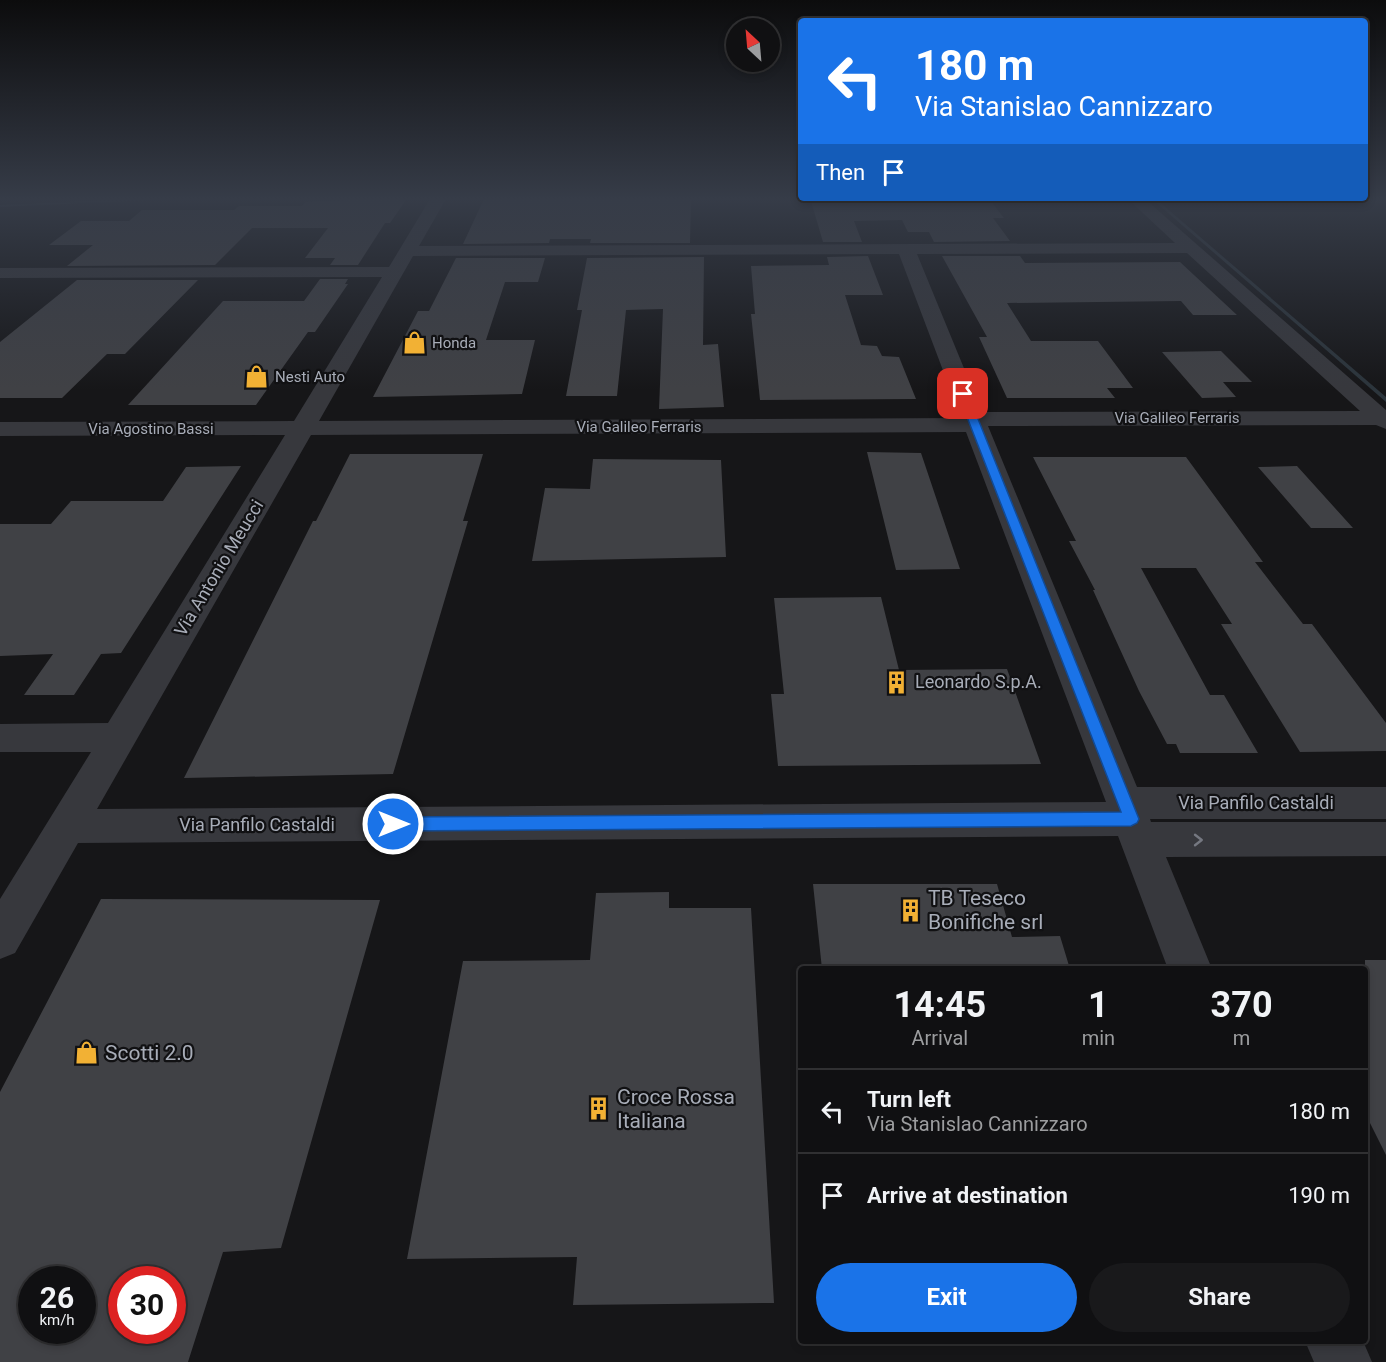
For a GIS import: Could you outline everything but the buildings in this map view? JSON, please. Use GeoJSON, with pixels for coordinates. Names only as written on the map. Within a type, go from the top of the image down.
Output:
{"type":"FeatureCollection","features":[{"type":"Feature","properties":{"kind":"street"},"geometry":{"type":"LineString","coordinates":[[0,273],[349,263]]}},
{"type":"Feature","properties":{"kind":"street","name":"Via Antonio Meucci"},"geometry":{"type":"LineString","coordinates":[[0,938],[400,263]]}},
{"type":"Feature","properties":{"kind":"street"},"geometry":{"type":"LineString","coordinates":[[911,263],[1189,966]]}},
{"type":"Feature","properties":{"kind":"street"},"geometry":{"type":"LineString","coordinates":[[1207,263],[1385,424]]}},
{"type":"Feature","properties":{"kind":"street","name":"Via Galileo Ferraris"},"geometry":{"type":"LineString","coordinates":[[302,428],[1385,424]]}},
{"type":"Feature","properties":{"kind":"street","name":"Via Agostino Bassi"},"geometry":{"type":"LineString","coordinates":[[0,429],[302,428]]}},
{"type":"Feature","properties":{"kind":"street"},"geometry":{"type":"LineString","coordinates":[[0,738],[118,737]]}},
{"type":"Feature","properties":{"kind":"street","name":"Via Panfilo Castaldi"},"geometry":{"type":"LineString","coordinates":[[67,826],[1132,821],[1386,803]]}},
{"type":"Feature","properties":{"kind":"street","name":"Via Panfilo Castaldi"},"geometry":{"type":"LineString","coordinates":[[1132,821],[1386,839]]}},
{"type":"Feature","properties":{"kind":"street"},"geometry":{"type":"LineString","coordinates":[[1335,1344],[1342,1362]]}},
{"type":"Feature","properties":{"kind":"waterway"},"geometry":{"type":"LineString","coordinates":[[1227,263],[1386,400]]}},
{"type":"Feature","properties":{"kind":"place","name":"Honda"},"geometry":{"type":"Point","coordinates":[414,343]}},
{"type":"Feature","properties":{"kind":"place","name":"Nesti Auto"},"geometry":{"type":"Point","coordinates":[257,377]}},
{"type":"Feature","properties":{"kind":"place","name":"Leonardo S.p.A."},"geometry":{"type":"Point","coordinates":[897,682]}},
{"type":"Feature","properties":{"kind":"place","name":"TB Teseco Bonifiche srl"},"geometry":{"type":"Point","coordinates":[910,910]}},
{"type":"Feature","properties":{"kind":"place","name":"Scotti 2.0"},"geometry":{"type":"Point","coordinates":[87,1053]}},
{"type":"Feature","properties":{"kind":"place","name":"Croce Rossa Italiana"},"geometry":{"type":"Point","coordinates":[599,1109]}},
{"type":"Feature","properties":{"kind":"route"},"geometry":{"type":"LineString","coordinates":[[393,824],[1131,819],[963,394]]}}]}
